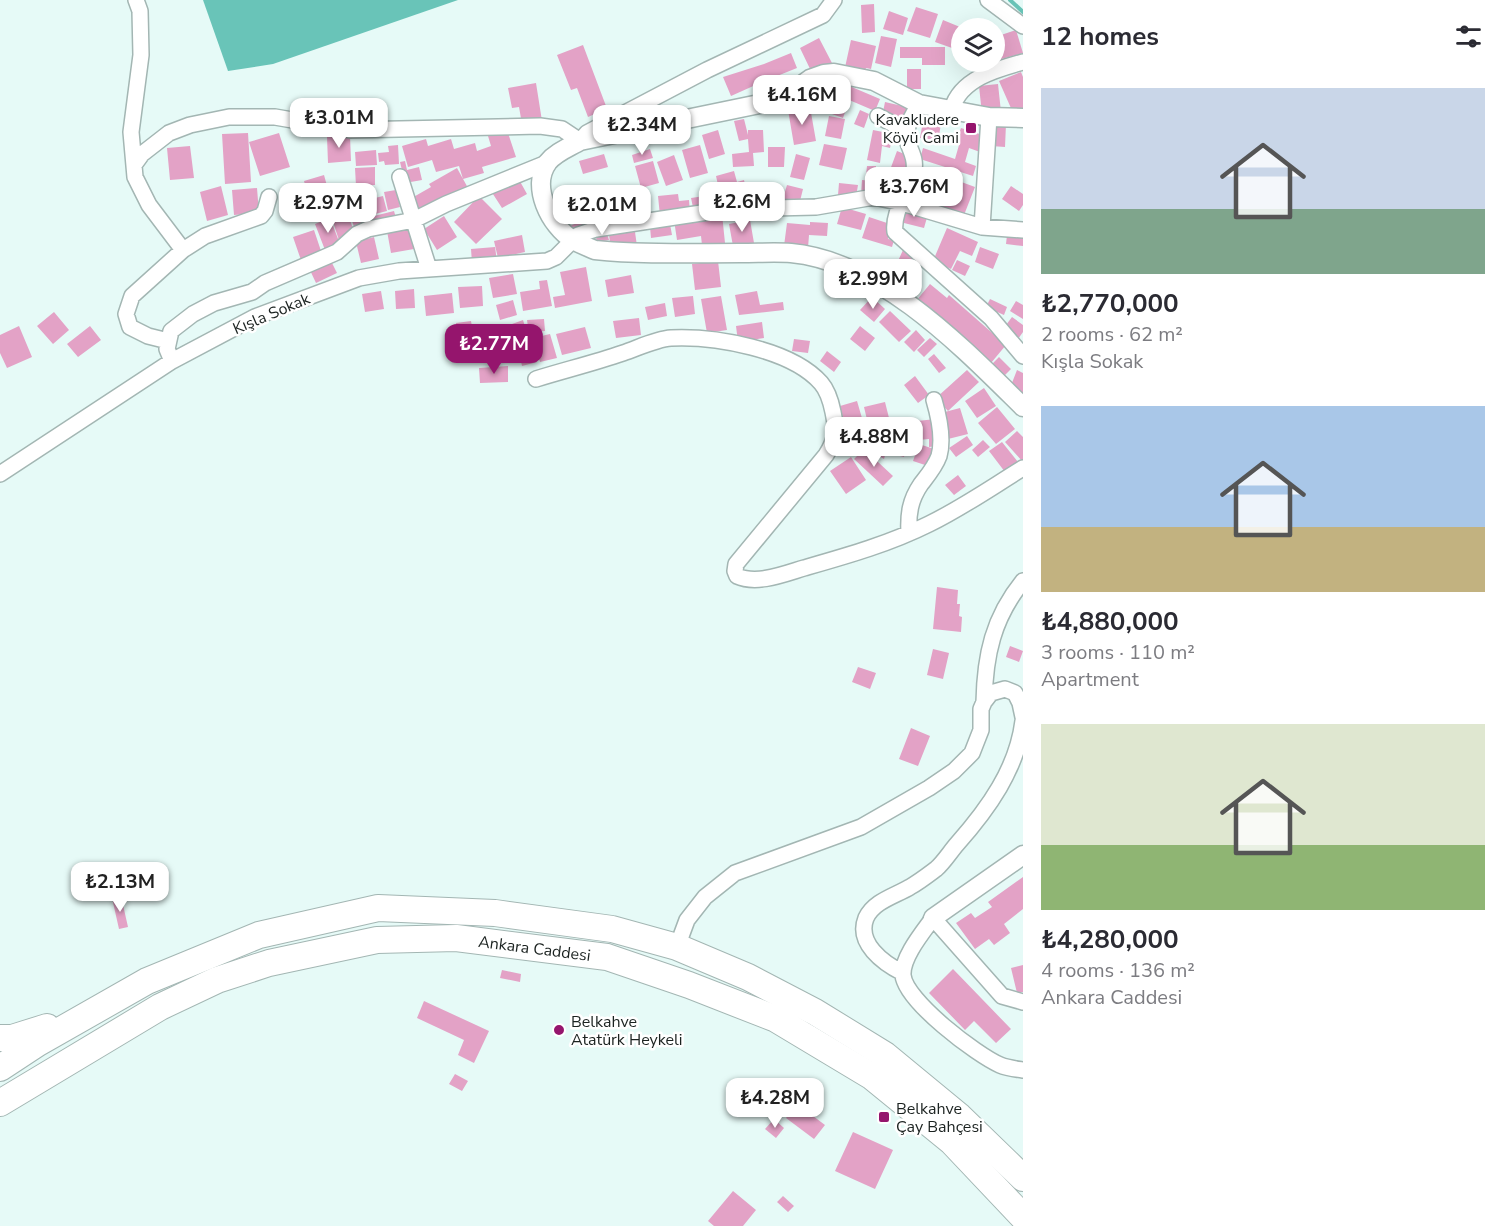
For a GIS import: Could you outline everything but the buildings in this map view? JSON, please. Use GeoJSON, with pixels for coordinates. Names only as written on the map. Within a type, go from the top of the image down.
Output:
{"type":"FeatureCollection","features":[{"type":"Feature","properties":{"kind":"highway","name":"Ankara Caddesi"},"geometry":{"type":"LineString","coordinates":[[0,1068],[147,981],[259,935],[378,908],[495,913],[612,929],[677,947],[748,977],[815,1012],[885,1054],[959,1116],[1023,1178]]}},
{"type":"Feature","properties":{"kind":"highway","name":"Ankara Caddesi"},"geometry":{"type":"LineString","coordinates":[[0,1103],[160,1006],[217,980],[269,963],[377,940],[456,938],[607,957],[689,984],[776,1019],[871,1076],[952,1142],[1023,1217]]}},
{"type":"Feature","properties":{"kind":"highway"},"geometry":{"type":"LineString","coordinates":[[0,1038],[21,1035],[91,1013]]}},
{"type":"Feature","properties":{"kind":"street"},"geometry":{"type":"LineString","coordinates":[[136,0],[140,11],[141,55],[131,132],[135,177],[149,205],[183,249]]}},
{"type":"Feature","properties":{"kind":"street"},"geometry":{"type":"LineString","coordinates":[[580,141],[587,134],[707,70],[823,15],[834,0]]}},
{"type":"Feature","properties":{"kind":"street"},"geometry":{"type":"LineString","coordinates":[[988,0],[1023,26]]}},
{"type":"Feature","properties":{"kind":"street"},"geometry":{"type":"LineString","coordinates":[[952,109],[959,93],[975,80],[992,71],[1023,62]]}},
{"type":"Feature","properties":{"kind":"street"},"geometry":{"type":"LineString","coordinates":[[172,361],[167,349],[171,331],[193,314],[214,303],[252,292],[265,283],[337,252],[357,234],[368,229],[414,220],[446,204],[549,162],[562,150],[580,141],[764,103],[789,94],[810,79],[824,74],[844,74],[874,81],[919,104],[989,117],[1023,118]]}},
{"type":"Feature","properties":{"kind":"street"},"geometry":{"type":"LineString","coordinates":[[919,104],[906,131],[915,161],[914,172],[894,227],[898,236],[991,318],[1023,356]]}},
{"type":"Feature","properties":{"kind":"street"},"geometry":{"type":"LineString","coordinates":[[878,116],[906,131]]}},
{"type":"Feature","properties":{"kind":"street"},"geometry":{"type":"LineString","coordinates":[[134,165],[142,154],[169,133],[190,124],[230,117],[275,117],[350,130],[540,126],[562,129],[580,141]]}},
{"type":"Feature","properties":{"kind":"street"},"geometry":{"type":"LineString","coordinates":[[981,227],[989,117]]}},
{"type":"Feature","properties":{"kind":"street"},"geometry":{"type":"LineString","coordinates":[[549,162],[543,175],[541,190],[543,201],[557,224],[572,239],[595,250],[609,252],[791,253],[838,264],[886,287],[980,365],[1023,407]]}},
{"type":"Feature","properties":{"kind":"street"},"geometry":{"type":"LineString","coordinates":[[400,177],[429,269]]}},
{"type":"Feature","properties":{"kind":"street"},"geometry":{"type":"LineString","coordinates":[[168,341],[148,336],[130,327],[126,314],[132,296],[183,249],[205,236],[261,216],[265,212],[269,197]]}},
{"type":"Feature","properties":{"kind":"street"},"geometry":{"type":"LineString","coordinates":[[572,239],[596,229],[728,209],[816,207],[874,197],[981,227],[1023,230]]}},
{"type":"Feature","properties":{"kind":"street","name":"Kışla Sokak"},"geometry":{"type":"LineString","coordinates":[[0,474],[172,361],[255,317],[350,281],[399,271],[547,261],[556,257],[572,239]]}},
{"type":"Feature","properties":{"kind":"street"},"geometry":{"type":"LineString","coordinates":[[536,379],[668,338],[705,338],[746,346],[783,357],[807,370],[822,384],[831,400],[836,423],[835,440],[826,455],[736,564],[737,576],[752,580],[781,575],[864,551],[909,533],[954,511],[1023,468]]}},
{"type":"Feature","properties":{"kind":"street"},"geometry":{"type":"LineString","coordinates":[[909,533],[908,513],[913,497],[932,471],[939,456],[941,442],[934,400]]}},
{"type":"Feature","properties":{"kind":"street"},"geometry":{"type":"LineString","coordinates":[[677,947],[687,920],[705,897],[735,873],[861,827],[929,788],[954,771],[972,753],[981,730],[985,672],[998,621],[1009,598],[1023,581]]}},
{"type":"Feature","properties":{"kind":"street"},"geometry":{"type":"LineString","coordinates":[[984,702],[992,693],[1005,689],[1015,693],[1023,717]]}},
{"type":"Feature","properties":{"kind":"street"},"geometry":{"type":"LineString","coordinates":[[903,973],[891,967],[877,955],[864,939],[867,916],[876,905],[910,887],[937,868],[972,827],[1008,772],[1021,740],[1023,722]]}},
{"type":"Feature","properties":{"kind":"street"},"geometry":{"type":"LineString","coordinates":[[1023,855],[933,918],[917,942],[903,973],[905,982],[914,997],[934,1018],[985,1057],[1002,1066],[1023,1070]]}},
{"type":"Feature","properties":{"kind":"street"},"geometry":{"type":"LineString","coordinates":[[933,918],[1002,996],[1023,1002]]}},
{"type":"Feature","properties":{"kind":"green space"},"geometry":{"type":"Polygon","coordinates":[[[203,0],[458,0],[273,64],[228,71],[203,0]]]}},
{"type":"Feature","properties":{"kind":"waterway"},"geometry":{"type":"LineString","coordinates":[[1010,0],[1023,12]]}},
{"type":"Feature","properties":{"kind":"place","name":"Kavaklıdere Köyü Cami"},"geometry":{"type":"Point","coordinates":[971,128]}},
{"type":"Feature","properties":{"kind":"place","name":"Belkahve Atatürk Heykeli"},"geometry":{"type":"Point","coordinates":[559,1030]}},
{"type":"Feature","properties":{"kind":"place","name":"Belkahve Çay Bahçesi"},"geometry":{"type":"Point","coordinates":[884,1117]}}]}
